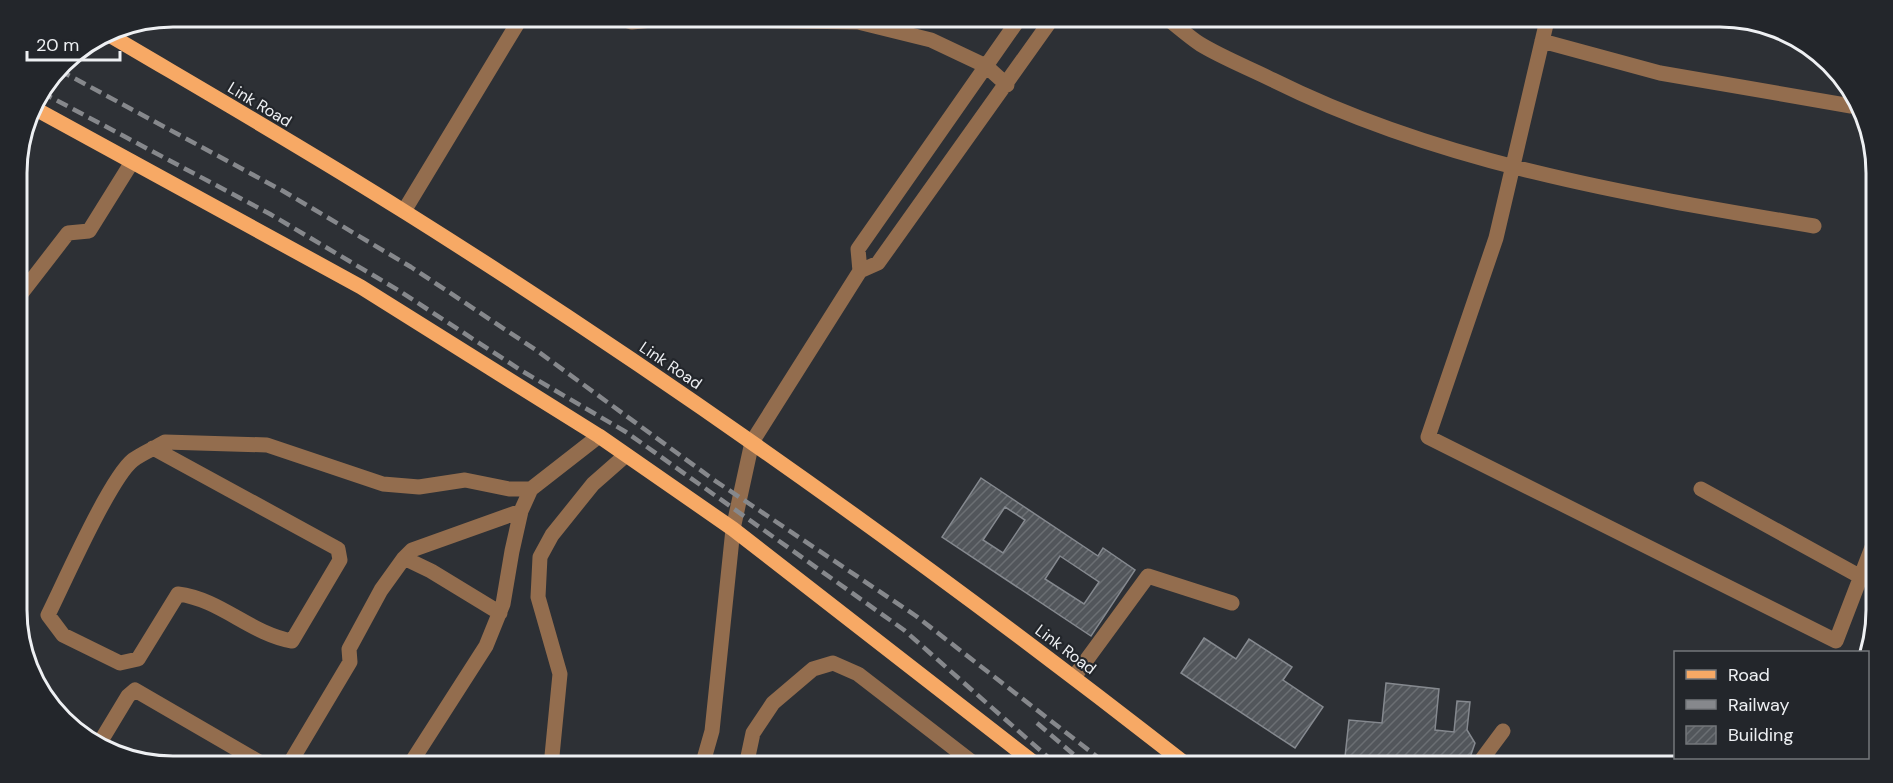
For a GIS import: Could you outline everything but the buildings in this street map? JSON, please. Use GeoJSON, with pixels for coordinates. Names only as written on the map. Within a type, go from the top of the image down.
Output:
{"type":"FeatureCollection","features":[{"type":"Feature","properties":{"kind":"main road","name":"Link Road"},"geometry":{"type":"LineString","coordinates":[[116,39],[404,211],[593,334],[752,442],[1074,677],[1175,756]]}},
{"type":"Feature","properties":{"kind":"main road"},"geometry":{"type":"LineString","coordinates":[[40,112],[361,287],[598,436],[733,529],[1025,756]]}},
{"type":"Feature","properties":{"kind":"street"},"geometry":{"type":"LineString","coordinates":[[404,211],[515,27]]}},
{"type":"Feature","properties":{"kind":"street"},"geometry":{"type":"LineString","coordinates":[[879,27],[932,40],[986,66],[1008,85]]}},
{"type":"Feature","properties":{"kind":"street"},"geometry":{"type":"LineString","coordinates":[[860,271],[858,249],[1013,27]]}},
{"type":"Feature","properties":{"kind":"street"},"geometry":{"type":"LineString","coordinates":[[705,756],[712,731],[733,529],[752,442],[860,271],[879,263],[1008,85],[1047,27]]}},
{"type":"Feature","properties":{"kind":"street"},"geometry":{"type":"LineString","coordinates":[[1178,27],[1200,44],[1328,107],[1399,135],[1513,167],[1678,203],[1814,226]]}},
{"type":"Feature","properties":{"kind":"street"},"geometry":{"type":"LineString","coordinates":[[1545,27],[1496,238],[1428,436],[1840,647],[1866,564]]}},
{"type":"Feature","properties":{"kind":"street"},"geometry":{"type":"LineString","coordinates":[[1542,41],[1660,73],[1849,106]]}},
{"type":"Feature","properties":{"kind":"street"},"geometry":{"type":"LineString","coordinates":[[27,286],[68,233],[90,231],[132,162]]}},
{"type":"Feature","properties":{"kind":"street"},"geometry":{"type":"LineString","coordinates":[[415,756],[486,646],[500,613],[521,511],[531,489],[598,436]]}},
{"type":"Feature","properties":{"kind":"street"},"geometry":{"type":"LineString","coordinates":[[153,448],[338,549],[340,560],[292,641],[276,638],[195,596],[178,594],[138,659],[120,663],[63,635],[48,615],[109,494],[131,461],[153,448],[165,442],[267,445],[383,484],[419,487],[465,480],[509,489],[531,489]]}},
{"type":"Feature","properties":{"kind":"street"},"geometry":{"type":"LineString","coordinates":[[552,756],[560,674],[538,597],[540,557],[552,535],[594,484],[626,455]]}},
{"type":"Feature","properties":{"kind":"street"},"geometry":{"type":"LineString","coordinates":[[1701,489],[1861,577]]}},
{"type":"Feature","properties":{"kind":"street"},"geometry":{"type":"LineString","coordinates":[[294,756],[350,662],[349,649],[381,590],[404,558],[412,550],[521,511]]}},
{"type":"Feature","properties":{"kind":"street"},"geometry":{"type":"LineString","coordinates":[[404,558],[431,571],[500,613]]}},
{"type":"Feature","properties":{"kind":"street"},"geometry":{"type":"LineString","coordinates":[[1074,677],[1148,576],[1232,603]]}},
{"type":"Feature","properties":{"kind":"street"},"geometry":{"type":"LineString","coordinates":[[748,756],[753,733],[773,703],[813,669],[833,663],[858,674],[964,756]]}},
{"type":"Feature","properties":{"kind":"street"},"geometry":{"type":"LineString","coordinates":[[103,738],[128,696],[135,690],[249,756]]}},
{"type":"Feature","properties":{"kind":"street"},"geometry":{"type":"LineString","coordinates":[[1484,756],[1503,731]]}},
{"type":"Feature","properties":{"kind":"railway"},"geometry":{"type":"LineString","coordinates":[[66,74],[283,191],[411,267],[536,350],[714,480],[916,616],[1096,756]]}},
{"type":"Feature","properties":{"kind":"railway"},"geometry":{"type":"LineString","coordinates":[[49,96],[270,214],[398,290],[522,371],[626,432],[904,630],[1047,756]]}},
{"type":"Feature","properties":{"kind":"railway"},"geometry":{"type":"LineString","coordinates":[[1037,723],[1075,756]]}}]}
